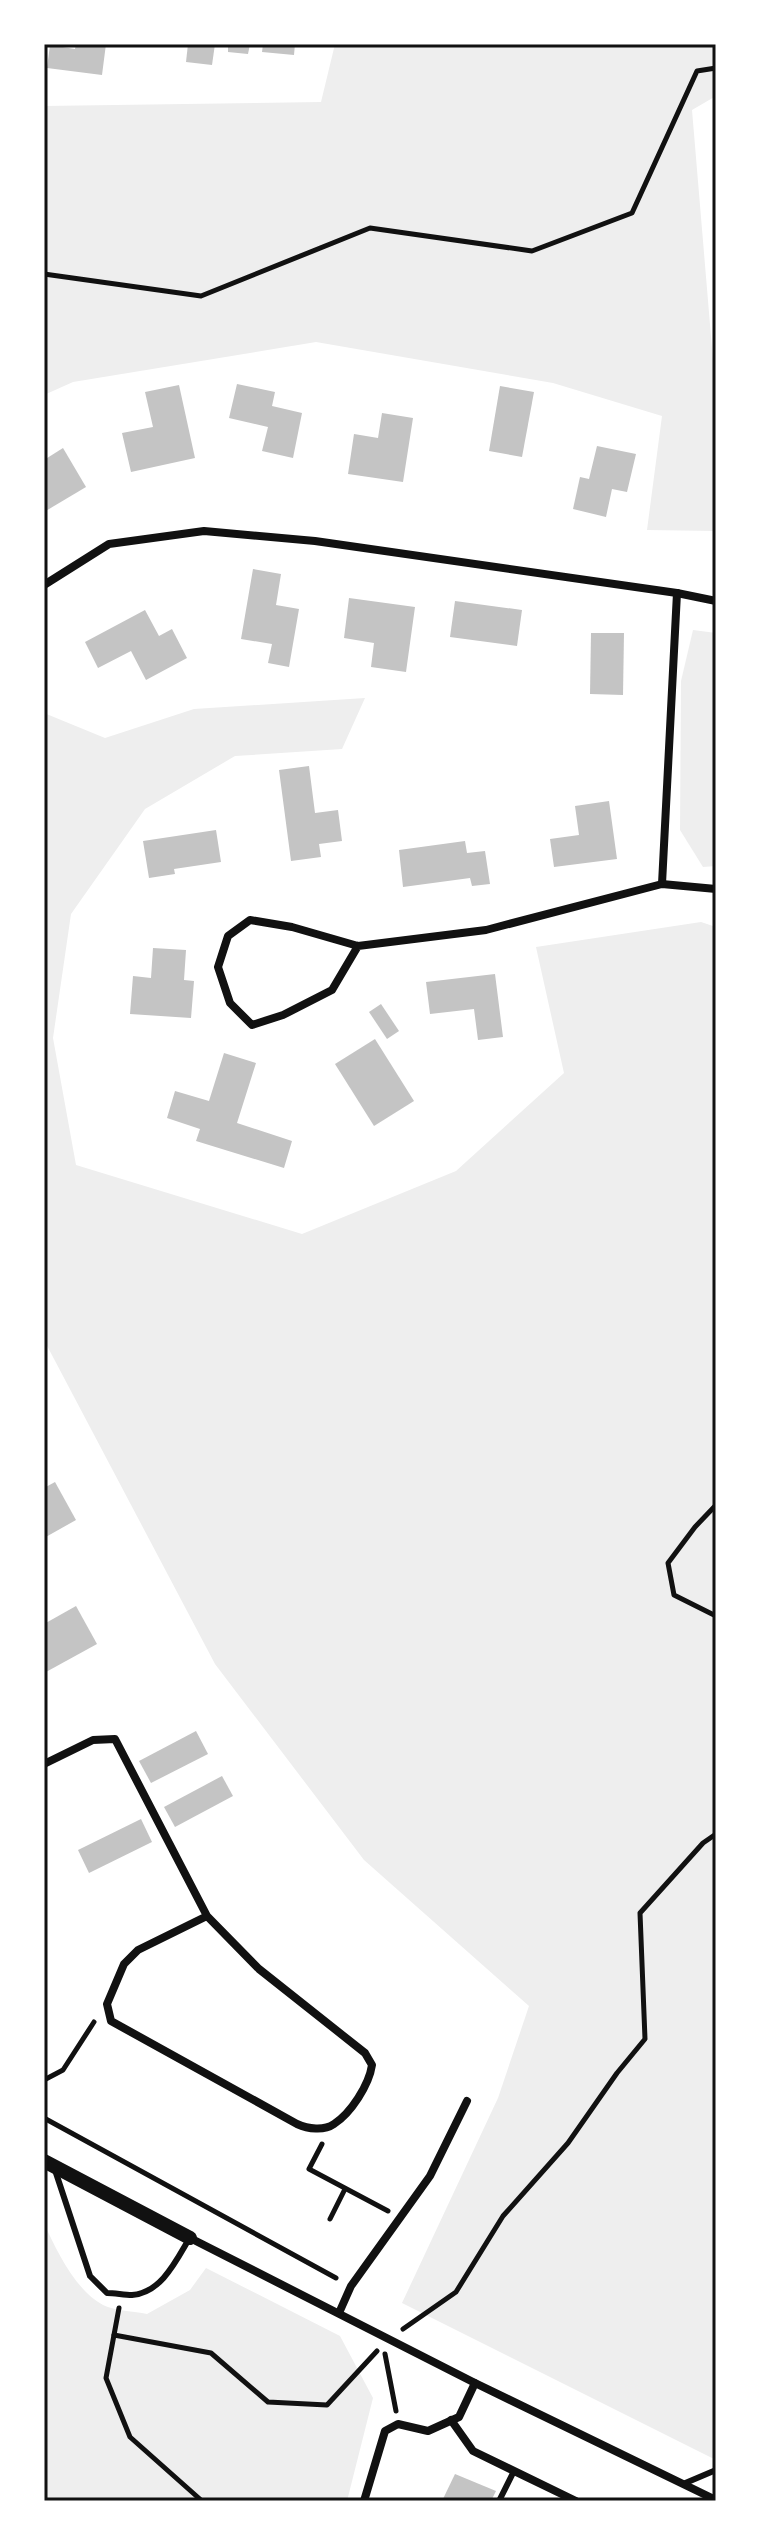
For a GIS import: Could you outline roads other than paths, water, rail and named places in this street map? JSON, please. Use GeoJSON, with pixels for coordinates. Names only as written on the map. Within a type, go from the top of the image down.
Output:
{"type":"FeatureCollection","features":[{"type":"Feature","properties":{"kind":"street"},"geometry":{"type":"LineString","coordinates":[[44,585],[109,544],[204,531],[315,541],[716,601]]}},
{"type":"Feature","properties":{"kind":"street"},"geometry":{"type":"LineString","coordinates":[[662,884],[677,593]]}},
{"type":"Feature","properties":{"kind":"street"},"geometry":{"type":"LineString","coordinates":[[358,946],[332,990],[283,1015],[252,1025],[230,1003],[218,967],[228,936],[250,920],[292,927],[358,946],[486,930],[662,884],[716,889]]}},
{"type":"Feature","properties":{"kind":"street"},"geometry":{"type":"LineString","coordinates":[[44,1764],[93,1740],[115,1739],[207,1916],[259,1969],[365,2053],[372,2065],[371,2074],[352,2106],[333,2126],[309,2129],[297,2124],[111,2021],[107,2004],[124,1964],[138,1950],[207,1916]]}},
{"type":"Feature","properties":{"kind":"street"},"geometry":{"type":"LineString","coordinates":[[339,2313],[351,2286],[430,2176],[467,2101]]}},
{"type":"Feature","properties":{"kind":"street"},"geometry":{"type":"LineString","coordinates":[[49,2164],[475,2383],[716,2500]]}},
{"type":"Feature","properties":{"kind":"street"},"geometry":{"type":"LineString","coordinates":[[364,2501],[385,2431],[398,2424],[428,2431],[459,2417],[475,2383]]}},
{"type":"Feature","properties":{"kind":"street"},"geometry":{"type":"LineString","coordinates":[[451,2420],[473,2451],[576,2501]]}},
{"type":"Feature","properties":{"kind":"lane"},"geometry":{"type":"LineString","coordinates":[[49,2164],[90,2276],[107,2293],[135,2295],[156,2287],[190,2238]]}},
{"type":"Feature","properties":{"kind":"lane"},"geometry":{"type":"LineString","coordinates":[[683,2484],[716,2470]]}},
{"type":"Feature","properties":{"kind":"lane"},"geometry":{"type":"LineString","coordinates":[[499,2501],[514,2471]]}}]}
